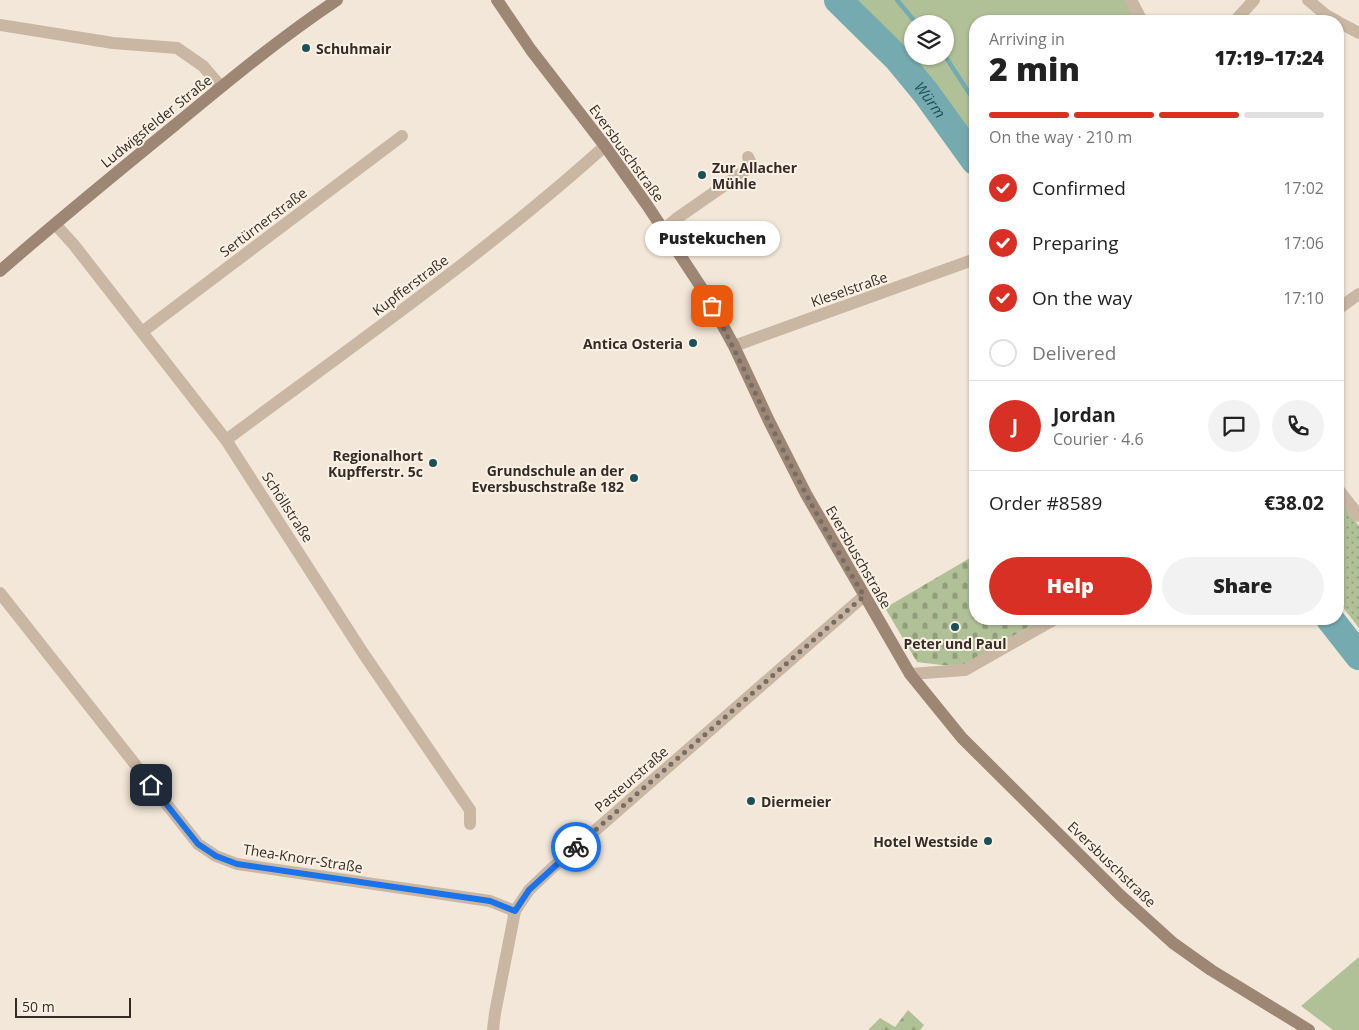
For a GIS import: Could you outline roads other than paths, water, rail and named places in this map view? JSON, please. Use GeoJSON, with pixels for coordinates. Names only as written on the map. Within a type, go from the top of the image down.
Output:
{"type":"FeatureCollection","features":[{"type":"Feature","properties":{"kind":"main road","name":"Ludwigsfelder Straße"},"geometry":{"type":"LineString","coordinates":[[0,271],[221,87],[298,26],[336,0]]}},
{"type":"Feature","properties":{"kind":"main road","name":"Eversbuschstraße"},"geometry":{"type":"LineString","coordinates":[[497,0],[531,50],[605,146],[664,229],[705,293],[734,346],[806,494],[910,674],[962,738],[1120,895],[1173,943],[1211,970],[1309,1030]]}},
{"type":"Feature","properties":{"kind":"street"},"geometry":{"type":"LineString","coordinates":[[1131,0],[1139,15]]}},
{"type":"Feature","properties":{"kind":"street"},"geometry":{"type":"LineString","coordinates":[[1240,15],[1254,0]]}},
{"type":"Feature","properties":{"kind":"street"},"geometry":{"type":"LineString","coordinates":[[1308,0],[1326,15]]}},
{"type":"Feature","properties":{"kind":"street"},"geometry":{"type":"LineString","coordinates":[[0,15],[18,28]]}},
{"type":"Feature","properties":{"kind":"street"},"geometry":{"type":"LineString","coordinates":[[0,25],[113,43],[177,48],[203,66],[221,87]]}},
{"type":"Feature","properties":{"kind":"street"},"geometry":{"type":"LineString","coordinates":[[1344,25],[1359,33]]}},
{"type":"Feature","properties":{"kind":"street","name":"Sertürnerstraße"},"geometry":{"type":"LineString","coordinates":[[142,332],[402,136]]}},
{"type":"Feature","properties":{"kind":"street","name":"Kupfferstraße"},"geometry":{"type":"LineString","coordinates":[[226,440],[508,230],[605,146]]}},
{"type":"Feature","properties":{"kind":"street"},"geometry":{"type":"LineString","coordinates":[[664,229],[676,218],[752,166],[748,157]]}},
{"type":"Feature","properties":{"kind":"street","name":"Schöllstraße"},"geometry":{"type":"LineString","coordinates":[[55,224],[74,244],[226,440],[363,653],[470,810],[470,824]]}},
{"type":"Feature","properties":{"kind":"street","name":"Kleselstraße"},"geometry":{"type":"LineString","coordinates":[[734,346],[969,261]]}},
{"type":"Feature","properties":{"kind":"street"},"geometry":{"type":"LineString","coordinates":[[1344,305],[1359,294]]}},
{"type":"Feature","properties":{"kind":"street"},"geometry":{"type":"LineString","coordinates":[[1344,497],[1359,516]]}},
{"type":"Feature","properties":{"kind":"street","name":"Thea-Knorr-Straße"},"geometry":{"type":"LineString","coordinates":[[0,592],[198,844],[216,856],[237,864],[490,901],[515,911]]}},
{"type":"Feature","properties":{"kind":"street","name":"Pasteurstraße"},"geometry":{"type":"LineString","coordinates":[[493,1030],[515,911],[529,890],[864,596]]}},
{"type":"Feature","properties":{"kind":"street"},"geometry":{"type":"LineString","coordinates":[[910,674],[965,670],[1044,625]]}},
{"type":"Feature","properties":{"kind":"waterway","name":"Würm"},"geometry":{"type":"LineString","coordinates":[[838,0],[898,59],[926,93],[969,153]]}},
{"type":"Feature","properties":{"kind":"waterway"},"geometry":{"type":"LineString","coordinates":[[897,0],[910,15]]}},
{"type":"Feature","properties":{"kind":"waterway"},"geometry":{"type":"LineString","coordinates":[[951,65],[969,93]]}},
{"type":"Feature","properties":{"kind":"waterway","name":"Würm"},"geometry":{"type":"LineString","coordinates":[[1335,625],[1359,656]]}},
{"type":"Feature","properties":{"kind":"place","name":"Schuhmair"},"geometry":{"type":"Point","coordinates":[306,48]}},
{"type":"Feature","properties":{"kind":"place","name":"Zur Allacher Mühle"},"geometry":{"type":"Point","coordinates":[702,175]}},
{"type":"Feature","properties":{"kind":"place","name":"Pustekuchen"},"geometry":{"type":"Point","coordinates":[712,306]}},
{"type":"Feature","properties":{"kind":"place","name":"Antica Osteria"},"geometry":{"type":"Point","coordinates":[693,343]}},
{"type":"Feature","properties":{"kind":"place","name":"Regionalhort Kupfferstr. 5c"},"geometry":{"type":"Point","coordinates":[433,463]}},
{"type":"Feature","properties":{"kind":"place","name":"Grundschule an der Eversbuschstraße 182"},"geometry":{"type":"Point","coordinates":[634,478]}},
{"type":"Feature","properties":{"kind":"place","name":"Peter und Paul"},"geometry":{"type":"Point","coordinates":[955,627]}},
{"type":"Feature","properties":{"kind":"place","name":"Diermeier"},"geometry":{"type":"Point","coordinates":[751,801]}},
{"type":"Feature","properties":{"kind":"place","name":"Hotel Westside"},"geometry":{"type":"Point","coordinates":[988,841]}}]}
